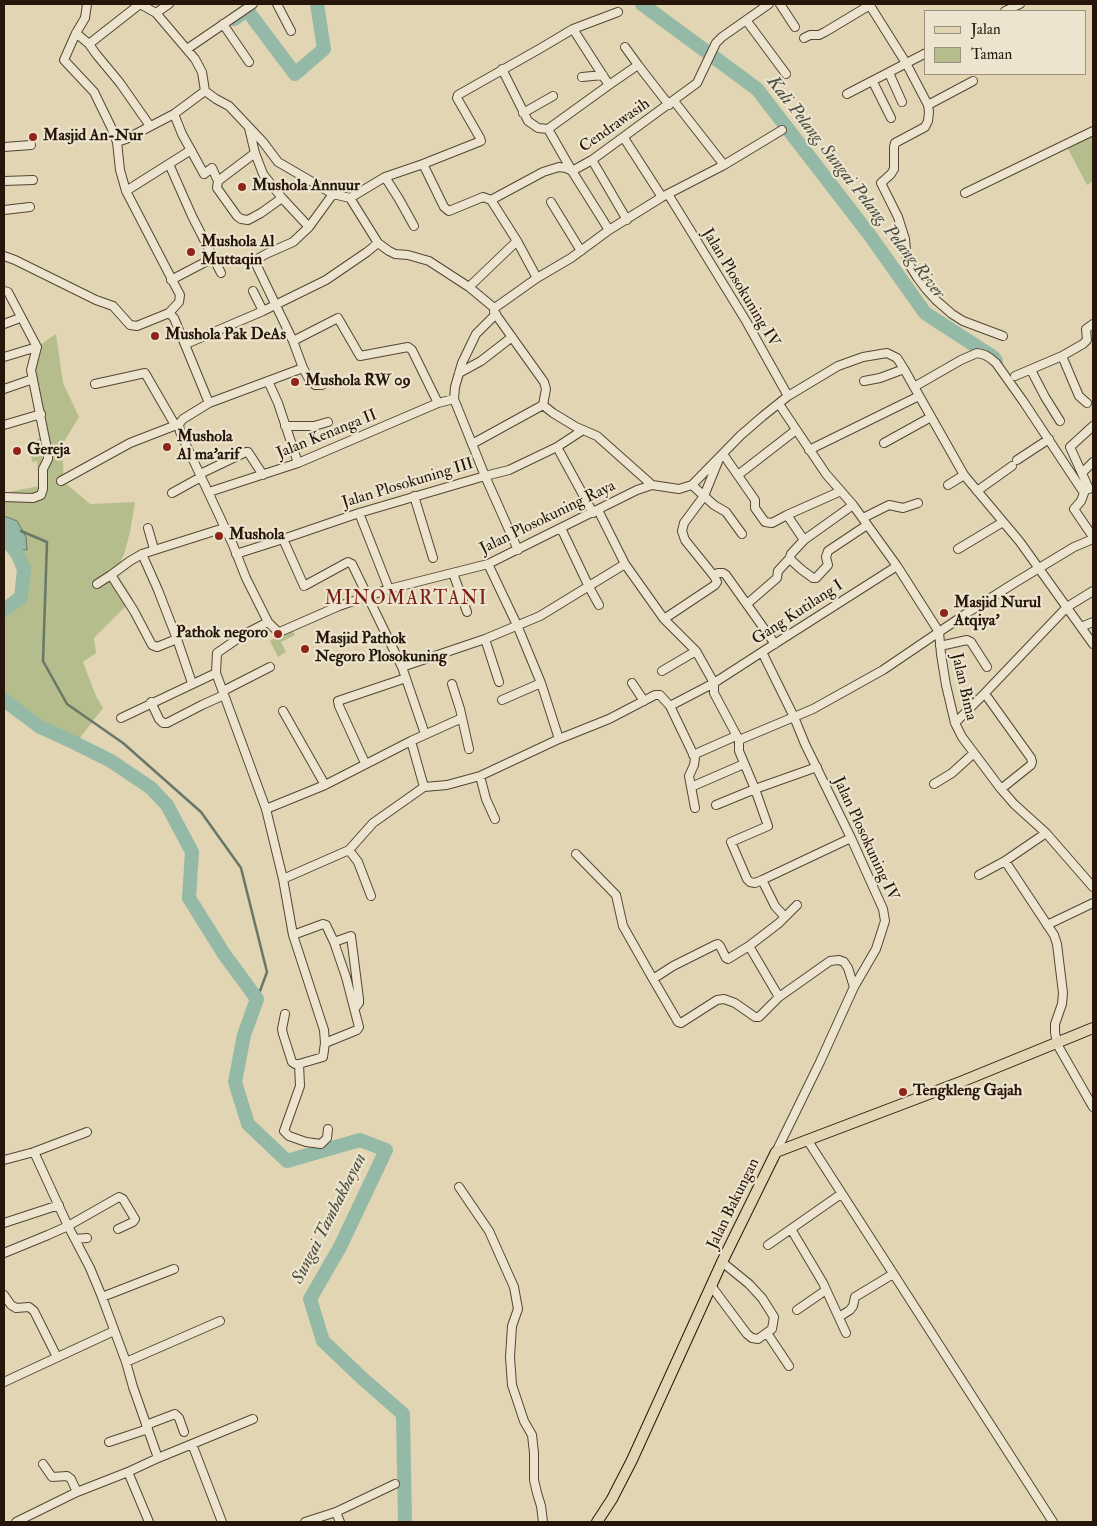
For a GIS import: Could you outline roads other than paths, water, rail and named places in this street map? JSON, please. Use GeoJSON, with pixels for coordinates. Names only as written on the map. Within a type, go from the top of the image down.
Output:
{"type":"FeatureCollection","features":[{"type":"Feature","properties":{"kind":"main road","name":"Jalan Bakungan"},"geometry":{"type":"LineString","coordinates":[[597,1522],[612,1499],[632,1460],[722,1262],[776,1152],[1057,1044],[1093,1028]]}},
{"type":"Feature","properties":{"kind":"street"},"geometry":{"type":"LineString","coordinates":[[4,257],[44,273],[96,300],[112,306],[130,325],[137,326],[169,313],[180,299],[126,191],[120,170],[117,142],[99,99],[64,60],[85,18],[87,4]]}},
{"type":"Feature","properties":{"kind":"street"},"geometry":{"type":"LineString","coordinates":[[88,44],[140,4],[156,12],[195,59],[202,72],[205,91],[229,106],[278,162],[333,194],[350,198],[385,177],[481,141],[456,96],[573,29],[618,12]]}},
{"type":"Feature","properties":{"kind":"street"},"geometry":{"type":"LineString","coordinates":[[156,12],[169,4]]}},
{"type":"Feature","properties":{"kind":"street"},"geometry":{"type":"LineString","coordinates":[[186,49],[223,24],[241,7],[253,4]]}},
{"type":"Feature","properties":{"kind":"street"},"geometry":{"type":"LineString","coordinates":[[277,4],[291,31]]}},
{"type":"Feature","properties":{"kind":"street"},"geometry":{"type":"LineString","coordinates":[[769,4],[746,20],[786,74]]}},
{"type":"Feature","properties":{"kind":"street"},"geometry":{"type":"LineString","coordinates":[[780,4],[794,27]]}},
{"type":"Feature","properties":{"kind":"street"},"geometry":{"type":"LineString","coordinates":[[804,38],[825,32],[869,4],[906,62],[928,105],[929,117],[925,127],[895,142],[894,169],[892,174],[881,183],[898,217],[905,239],[907,261],[926,289],[952,314],[963,321],[1003,336]]}},
{"type":"Feature","properties":{"kind":"street"},"geometry":{"type":"LineString","coordinates":[[1009,8],[1020,4]]}},
{"type":"Feature","properties":{"kind":"street","name":"Cendrawasih"},"geometry":{"type":"LineString","coordinates":[[423,164],[444,207],[449,211],[483,197],[491,200],[543,172],[560,168],[572,171],[624,138],[697,83],[716,43],[746,20]]}},
{"type":"Feature","properties":{"kind":"street"},"geometry":{"type":"LineString","coordinates":[[223,24],[249,62]]}},
{"type":"Feature","properties":{"kind":"street"},"geometry":{"type":"LineString","coordinates":[[573,29],[609,85]]}},
{"type":"Feature","properties":{"kind":"street"},"geometry":{"type":"LineString","coordinates":[[76,33],[88,44],[120,83],[150,126]]}},
{"type":"Feature","properties":{"kind":"street"},"geometry":{"type":"LineString","coordinates":[[625,47],[638,65],[724,165]]}},
{"type":"Feature","properties":{"kind":"street"},"geometry":{"type":"LineString","coordinates":[[847,94],[924,53]]}},
{"type":"Feature","properties":{"kind":"street"},"geometry":{"type":"LineString","coordinates":[[502,69],[528,121],[538,128],[548,129],[638,65]]}},
{"type":"Feature","properties":{"kind":"street"},"geometry":{"type":"LineString","coordinates":[[889,73],[902,102]]}},
{"type":"Feature","properties":{"kind":"street"},"geometry":{"type":"LineString","coordinates":[[582,77],[603,75]]}},
{"type":"Feature","properties":{"kind":"street"},"geometry":{"type":"LineString","coordinates":[[928,105],[973,81]]}},
{"type":"Feature","properties":{"kind":"street"},"geometry":{"type":"LineString","coordinates":[[872,82],[891,118]]}},
{"type":"Feature","properties":{"kind":"street"},"geometry":{"type":"LineString","coordinates":[[117,142],[174,114],[205,91]]}},
{"type":"Feature","properties":{"kind":"street"},"geometry":{"type":"LineString","coordinates":[[523,113],[553,96]]}},
{"type":"Feature","properties":{"kind":"street"},"geometry":{"type":"LineString","coordinates":[[174,114],[182,134],[204,174],[212,168],[218,182],[217,188],[237,216],[248,220],[282,198]]}},
{"type":"Feature","properties":{"kind":"street"},"geometry":{"type":"LineString","coordinates":[[249,128],[263,174],[309,227]]}},
{"type":"Feature","properties":{"kind":"street"},"geometry":{"type":"LineString","coordinates":[[548,129],[609,230]]}},
{"type":"Feature","properties":{"kind":"street"},"geometry":{"type":"LineString","coordinates":[[491,306],[496,307],[537,278],[581,251],[609,230],[665,196],[724,165],[782,130]]}},
{"type":"Feature","properties":{"kind":"street"},"geometry":{"type":"LineString","coordinates":[[965,194],[1093,131]]}},
{"type":"Feature","properties":{"kind":"street","name":"Jalan Plosokuning IV"},"geometry":{"type":"LineString","coordinates":[[624,138],[665,196],[746,321],[788,396]]}},
{"type":"Feature","properties":{"kind":"street"},"geometry":{"type":"LineString","coordinates":[[4,146],[31,145]]}},
{"type":"Feature","properties":{"kind":"street"},"geometry":{"type":"LineString","coordinates":[[126,191],[191,150]]}},
{"type":"Feature","properties":{"kind":"street"},"geometry":{"type":"LineString","coordinates":[[218,182],[255,152]]}},
{"type":"Feature","properties":{"kind":"street"},"geometry":{"type":"LineString","coordinates":[[592,160],[627,220]]}},
{"type":"Feature","properties":{"kind":"street"},"geometry":{"type":"LineString","coordinates":[[169,164],[221,273]]}},
{"type":"Feature","properties":{"kind":"street"},"geometry":{"type":"LineString","coordinates":[[385,177],[414,226]]}},
{"type":"Feature","properties":{"kind":"street"},"geometry":{"type":"LineString","coordinates":[[4,181],[32,180]]}},
{"type":"Feature","properties":{"kind":"street"},"geometry":{"type":"LineString","coordinates":[[322,385],[312,384],[303,368],[276,304],[256,266],[257,261],[266,254],[293,242],[309,227],[333,194]]}},
{"type":"Feature","properties":{"kind":"street"},"geometry":{"type":"LineString","coordinates":[[350,198],[378,243],[395,254],[408,255],[429,261],[469,287],[491,306],[544,382],[546,389],[543,405]]}},
{"type":"Feature","properties":{"kind":"street"},"geometry":{"type":"LineString","coordinates":[[491,200],[517,241],[537,278]]}},
{"type":"Feature","properties":{"kind":"street"},"geometry":{"type":"LineString","coordinates":[[551,202],[581,251]]}},
{"type":"Feature","properties":{"kind":"street"},"geometry":{"type":"LineString","coordinates":[[4,207],[30,207]]}},
{"type":"Feature","properties":{"kind":"street"},"geometry":{"type":"LineString","coordinates":[[469,287],[517,241]]}},
{"type":"Feature","properties":{"kind":"street"},"geometry":{"type":"LineString","coordinates":[[186,344],[263,311],[326,280],[378,243]]}},
{"type":"Feature","properties":{"kind":"street"},"geometry":{"type":"LineString","coordinates":[[171,280],[213,258]]}},
{"type":"Feature","properties":{"kind":"street"},"geometry":{"type":"LineString","coordinates":[[4,291],[8,292],[36,347],[31,370],[48,454],[43,469],[42,492],[39,496],[33,498],[4,497]]}},
{"type":"Feature","properties":{"kind":"street"},"geometry":{"type":"LineString","coordinates":[[253,291],[263,311]]}},
{"type":"Feature","properties":{"kind":"street"},"geometry":{"type":"LineString","coordinates":[[169,313],[176,321],[209,402]]}},
{"type":"Feature","properties":{"kind":"street"},"geometry":{"type":"LineString","coordinates":[[496,314],[476,334],[462,363],[454,399],[485,476],[518,550]]}},
{"type":"Feature","properties":{"kind":"street"},"geometry":{"type":"LineString","coordinates":[[4,324],[20,318]]}},
{"type":"Feature","properties":{"kind":"street"},"geometry":{"type":"LineString","coordinates":[[293,341],[338,318],[360,356],[408,347],[412,350],[438,403]]}},
{"type":"Feature","properties":{"kind":"street"},"geometry":{"type":"LineString","coordinates":[[1015,376],[1050,362],[1085,342],[1087,336],[1086,329],[1093,324]]}},
{"type":"Feature","properties":{"kind":"street"},"geometry":{"type":"LineString","coordinates":[[459,373],[481,361],[512,338]]}},
{"type":"Feature","properties":{"kind":"street"},"geometry":{"type":"LineString","coordinates":[[4,357],[36,347]]}},
{"type":"Feature","properties":{"kind":"street"},"geometry":{"type":"LineString","coordinates":[[543,405],[583,430],[597,436],[652,484],[678,490],[692,485],[741,435],[788,396],[838,366],[863,357],[887,353],[897,358],[904,369],[964,475],[1039,568],[1093,644]]}},
{"type":"Feature","properties":{"kind":"street"},"geometry":{"type":"LineString","coordinates":[[914,387],[961,360],[977,353],[985,355],[996,363],[1048,439],[1089,489]]}},
{"type":"Feature","properties":{"kind":"street"},"geometry":{"type":"LineString","coordinates":[[1060,357],[1079,396],[1087,404]]}},
{"type":"Feature","properties":{"kind":"street"},"geometry":{"type":"LineString","coordinates":[[61,481],[130,443],[177,425],[209,402],[303,368]]}},
{"type":"Feature","properties":{"kind":"street"},"geometry":{"type":"LineString","coordinates":[[864,381],[880,378],[904,369]]}},
{"type":"Feature","properties":{"kind":"street"},"geometry":{"type":"LineString","coordinates":[[1031,370],[1044,397],[1060,421]]}},
{"type":"Feature","properties":{"kind":"street"},"geometry":{"type":"LineString","coordinates":[[95,384],[146,373],[177,425],[209,492],[246,578],[268,622],[243,635],[218,653],[216,673],[266,809],[283,879],[293,935],[324,1030],[323,1057],[299,1064],[292,1062],[282,1029],[285,1014]]}},
{"type":"Feature","properties":{"kind":"street"},"geometry":{"type":"LineString","coordinates":[[4,390],[33,379]]}},
{"type":"Feature","properties":{"kind":"street"},"geometry":{"type":"LineString","coordinates":[[268,381],[278,404],[298,464]]}},
{"type":"Feature","properties":{"kind":"street"},"geometry":{"type":"LineString","coordinates":[[809,450],[920,396]]}},
{"type":"Feature","properties":{"kind":"street","name":"Jalan Kenanga II"},"geometry":{"type":"LineString","coordinates":[[209,492],[298,464],[438,403],[454,399]]}},
{"type":"Feature","properties":{"kind":"street","name":"Jalan Bima"},"geometry":{"type":"LineString","coordinates":[[779,404],[826,474],[853,505],[897,566],[939,632],[946,685],[955,722],[962,737],[1014,804],[1046,833],[1093,887]]}},
{"type":"Feature","properties":{"kind":"street"},"geometry":{"type":"LineString","coordinates":[[472,444],[543,405]]}},
{"type":"Feature","properties":{"kind":"street"},"geometry":{"type":"LineString","coordinates":[[4,425],[41,414]]}},
{"type":"Feature","properties":{"kind":"street"},"geometry":{"type":"LineString","coordinates":[[884,443],[932,417]]}},
{"type":"Feature","properties":{"kind":"street"},"geometry":{"type":"LineString","coordinates":[[285,426],[314,426],[328,422]]}},
{"type":"Feature","properties":{"kind":"street"},"geometry":{"type":"LineString","coordinates":[[1089,489],[1070,447],[1093,426]]}},
{"type":"Feature","properties":{"kind":"street","name":"Jalan Plosokuning III"},"geometry":{"type":"LineString","coordinates":[[236,554],[414,496],[509,470],[557,447],[583,430]]}},
{"type":"Feature","properties":{"kind":"street"},"geometry":{"type":"LineString","coordinates":[[738,475],[796,430]]}},
{"type":"Feature","properties":{"kind":"street"},"geometry":{"type":"LineString","coordinates":[[976,491],[1048,439]]}},
{"type":"Feature","properties":{"kind":"street"},"geometry":{"type":"LineString","coordinates":[[557,447],[596,511],[625,564],[664,619],[696,651],[714,682],[714,693],[738,738],[744,764],[768,826],[731,842],[747,879],[755,883],[851,838]]}},
{"type":"Feature","properties":{"kind":"street"},"geometry":{"type":"LineString","coordinates":[[172,493],[246,452],[248,452],[263,475]]}},
{"type":"Feature","properties":{"kind":"street"},"geometry":{"type":"LineString","coordinates":[[722,455],[738,475],[754,500],[755,508],[765,522],[772,523],[841,491]]}},
{"type":"Feature","properties":{"kind":"street"},"geometry":{"type":"LineString","coordinates":[[664,619],[717,582],[685,540],[682,531],[684,523],[703,494],[722,455]]}},
{"type":"Feature","properties":{"kind":"street"},"geometry":{"type":"LineString","coordinates":[[1082,473],[1093,462]]}},
{"type":"Feature","properties":{"kind":"street"},"geometry":{"type":"LineString","coordinates":[[948,485],[964,475]]}},
{"type":"Feature","properties":{"kind":"street","name":"Jalan Plosokuning Raya"},"geometry":{"type":"LineString","coordinates":[[268,622],[278,632],[282,631],[340,606],[389,589],[488,564],[652,484]]}},
{"type":"Feature","properties":{"kind":"street"},"geometry":{"type":"LineString","coordinates":[[692,485],[714,505],[726,512],[742,534]]}},
{"type":"Feature","properties":{"kind":"street"},"geometry":{"type":"LineString","coordinates":[[693,755],[813,709],[875,674],[1039,568],[1093,538],[1074,509],[1089,489]]}},
{"type":"Feature","properties":{"kind":"street"},"geometry":{"type":"LineString","coordinates":[[414,496],[433,558]]}},
{"type":"Feature","properties":{"kind":"street"},"geometry":{"type":"LineString","coordinates":[[790,558],[802,570],[816,578],[828,565],[826,557],[828,551],[865,521],[889,505],[903,508],[918,503]]}},
{"type":"Feature","properties":{"kind":"street"},"geometry":{"type":"LineString","coordinates":[[747,604],[777,578],[778,571],[804,540],[853,505]]}},
{"type":"Feature","properties":{"kind":"street"},"geometry":{"type":"LineString","coordinates":[[359,513],[389,589]]}},
{"type":"Feature","properties":{"kind":"street"},"geometry":{"type":"LineString","coordinates":[[786,515],[804,540]]}},
{"type":"Feature","properties":{"kind":"street"},"geometry":{"type":"LineString","coordinates":[[958,549],[1003,522]]}},
{"type":"Feature","properties":{"kind":"street"},"geometry":{"type":"LineString","coordinates":[[148,528],[154,549]]}},
{"type":"Feature","properties":{"kind":"street"},"geometry":{"type":"LineString","coordinates":[[97,584],[142,554],[224,528]]}},
{"type":"Feature","properties":{"kind":"street"},"geometry":{"type":"LineString","coordinates":[[561,528],[599,605]]}},
{"type":"Feature","properties":{"kind":"street"},"geometry":{"type":"LineString","coordinates":[[283,539],[304,586],[350,562],[402,667],[425,734]]}},
{"type":"Feature","properties":{"kind":"street"},"geometry":{"type":"LineString","coordinates":[[142,554],[177,639],[192,683]]}},
{"type":"Feature","properties":{"kind":"street"},"geometry":{"type":"LineString","coordinates":[[488,564],[541,682],[559,738]]}},
{"type":"Feature","properties":{"kind":"street"},"geometry":{"type":"LineString","coordinates":[[402,667],[485,638],[540,616],[625,564]]}},
{"type":"Feature","properties":{"kind":"street","name":"Gang Kutilang I"},"geometry":{"type":"LineString","coordinates":[[670,706],[714,682],[897,566]]}},
{"type":"Feature","properties":{"kind":"street"},"geometry":{"type":"LineString","coordinates":[[453,572],[467,612]]}},
{"type":"Feature","properties":{"kind":"street"},"geometry":{"type":"LineString","coordinates":[[714,576],[718,573],[726,575],[775,644]]}},
{"type":"Feature","properties":{"kind":"street"},"geometry":{"type":"LineString","coordinates":[[111,575],[134,611],[152,645],[157,647],[177,639]]}},
{"type":"Feature","properties":{"kind":"street"},"geometry":{"type":"LineString","coordinates":[[955,722],[1067,607],[1093,591]]}},
{"type":"Feature","properties":{"kind":"street"},"geometry":{"type":"LineString","coordinates":[[1081,627],[1093,622]]}},
{"type":"Feature","properties":{"kind":"street"},"geometry":{"type":"LineString","coordinates":[[485,638],[499,682]]}},
{"type":"Feature","properties":{"kind":"street"},"geometry":{"type":"LineString","coordinates":[[940,646],[967,640],[971,642],[987,667]]}},
{"type":"Feature","properties":{"kind":"street"},"geometry":{"type":"LineString","coordinates":[[662,671],[696,651]]}},
{"type":"Feature","properties":{"kind":"street","name":"Jalan Plosokuning IV"},"geometry":{"type":"LineString","coordinates":[[762,652],[851,838],[883,909],[885,922],[876,949],[854,987],[776,1152]]}},
{"type":"Feature","properties":{"kind":"street"},"geometry":{"type":"LineString","coordinates":[[151,702],[159,719],[166,723],[270,667]]}},
{"type":"Feature","properties":{"kind":"street"},"geometry":{"type":"LineString","coordinates":[[121,718],[151,702],[216,673]]}},
{"type":"Feature","properties":{"kind":"street"},"geometry":{"type":"LineString","coordinates":[[366,763],[338,701],[406,678]]}},
{"type":"Feature","properties":{"kind":"street"},"geometry":{"type":"LineString","coordinates":[[502,700],[541,682]]}},
{"type":"Feature","properties":{"kind":"street"},"geometry":{"type":"LineString","coordinates":[[632,683],[644,701]]}},
{"type":"Feature","properties":{"kind":"street"},"geometry":{"type":"LineString","coordinates":[[452,684],[469,749]]}},
{"type":"Feature","properties":{"kind":"street"},"geometry":{"type":"LineString","coordinates":[[283,879],[349,850],[373,822],[424,787],[447,785],[480,776],[559,738],[609,719],[655,695],[660,695],[670,706],[693,755],[695,762],[689,776],[695,808]]}},
{"type":"Feature","properties":{"kind":"street"},"geometry":{"type":"LineString","coordinates":[[988,698],[1032,762],[1001,789]]}},
{"type":"Feature","properties":{"kind":"street"},"geometry":{"type":"LineString","coordinates":[[283,711],[325,785]]}},
{"type":"Feature","properties":{"kind":"street"},"geometry":{"type":"LineString","coordinates":[[266,809],[325,785],[425,734],[462,718]]}},
{"type":"Feature","properties":{"kind":"street"},"geometry":{"type":"LineString","coordinates":[[411,741],[424,787]]}},
{"type":"Feature","properties":{"kind":"street"},"geometry":{"type":"LineString","coordinates":[[934,784],[952,773],[974,753]]}},
{"type":"Feature","properties":{"kind":"street"},"geometry":{"type":"LineString","coordinates":[[690,787],[744,764]]}},
{"type":"Feature","properties":{"kind":"street"},"geometry":{"type":"LineString","coordinates":[[716,805],[817,767]]}},
{"type":"Feature","properties":{"kind":"street"},"geometry":{"type":"LineString","coordinates":[[480,776],[486,799],[495,819]]}},
{"type":"Feature","properties":{"kind":"street"},"geometry":{"type":"LineString","coordinates":[[979,874],[1005,861],[1046,833]]}},
{"type":"Feature","properties":{"kind":"street"},"geometry":{"type":"LineString","coordinates":[[349,850],[358,862],[371,896]]}},
{"type":"Feature","properties":{"kind":"street"},"geometry":{"type":"LineString","coordinates":[[576,854],[616,896],[623,926],[678,1022],[681,1023],[717,1000],[724,999],[735,1003],[757,1018],[779,997],[830,961],[839,960],[844,962],[854,987]]}},
{"type":"Feature","properties":{"kind":"street"},"geometry":{"type":"LineString","coordinates":[[1005,861],[1047,925],[1057,944],[1063,993],[1062,1004],[1055,1024],[1057,1044],[1093,1106]]}},
{"type":"Feature","properties":{"kind":"street"},"geometry":{"type":"LineString","coordinates":[[762,880],[775,906],[784,916]]}},
{"type":"Feature","properties":{"kind":"street"},"geometry":{"type":"LineString","coordinates":[[1047,925],[1093,903]]}},
{"type":"Feature","properties":{"kind":"street"},"geometry":{"type":"LineString","coordinates":[[653,979],[673,966],[718,944],[728,959],[779,923],[797,905]]}},
{"type":"Feature","properties":{"kind":"street"},"geometry":{"type":"LineString","coordinates":[[293,935],[323,924],[327,926],[346,977],[359,1027],[357,1030],[325,1043]]}},
{"type":"Feature","properties":{"kind":"street"},"geometry":{"type":"LineString","coordinates":[[334,942],[351,936],[359,999],[359,1003],[355,1008]]}},
{"type":"Feature","properties":{"kind":"street"},"geometry":{"type":"LineString","coordinates":[[749,946],[779,997]]}},
{"type":"Feature","properties":{"kind":"street"},"geometry":{"type":"LineString","coordinates":[[299,1064],[300,1086],[284,1131],[289,1136],[306,1142],[321,1144],[327,1138],[328,1129]]}},
{"type":"Feature","properties":{"kind":"street"},"geometry":{"type":"LineString","coordinates":[[4,1160],[34,1152],[86,1132]]}},
{"type":"Feature","properties":{"kind":"street"},"geometry":{"type":"LineString","coordinates":[[785,1134],[796,1145]]}},
{"type":"Feature","properties":{"kind":"street"},"geometry":{"type":"LineString","coordinates":[[808,1141],[1053,1522]]}},
{"type":"Feature","properties":{"kind":"street"},"geometry":{"type":"LineString","coordinates":[[34,1152],[102,1297],[158,1458]]}},
{"type":"Feature","properties":{"kind":"street"},"geometry":{"type":"LineString","coordinates":[[459,1187],[488,1231],[514,1287],[518,1308],[512,1326],[510,1357],[512,1385],[524,1421],[532,1435],[534,1480],[542,1506],[543,1522]]}},
{"type":"Feature","properties":{"kind":"street"},"geometry":{"type":"LineString","coordinates":[[768,1245],[842,1194]]}},
{"type":"Feature","properties":{"kind":"street"},"geometry":{"type":"LineString","coordinates":[[4,1253],[48,1236],[119,1197],[124,1199],[135,1219],[133,1222],[118,1229]]}},
{"type":"Feature","properties":{"kind":"street"},"geometry":{"type":"LineString","coordinates":[[4,1224],[59,1205]]}},
{"type":"Feature","properties":{"kind":"street"},"geometry":{"type":"LineString","coordinates":[[791,1229],[826,1290],[846,1333]]}},
{"type":"Feature","properties":{"kind":"street"},"geometry":{"type":"LineString","coordinates":[[75,1239],[87,1238]]}},
{"type":"Feature","properties":{"kind":"street"},"geometry":{"type":"LineString","coordinates":[[712,1287],[752,1338],[758,1339],[773,1326],[774,1317],[762,1298],[749,1284],[722,1262]]}},
{"type":"Feature","properties":{"kind":"street"},"geometry":{"type":"LineString","coordinates":[[102,1297],[174,1269]]}},
{"type":"Feature","properties":{"kind":"street"},"geometry":{"type":"LineString","coordinates":[[839,1317],[850,1310],[855,1297],[893,1274]]}},
{"type":"Feature","properties":{"kind":"street"},"geometry":{"type":"LineString","coordinates":[[797,1310],[826,1290]]}},
{"type":"Feature","properties":{"kind":"street"},"geometry":{"type":"LineString","coordinates":[[4,1294],[11,1306],[29,1308],[34,1311],[57,1357]]}},
{"type":"Feature","properties":{"kind":"street"},"geometry":{"type":"LineString","coordinates":[[126,1362],[220,1321]]}},
{"type":"Feature","properties":{"kind":"street"},"geometry":{"type":"LineString","coordinates":[[4,1382],[114,1331]]}},
{"type":"Feature","properties":{"kind":"street"},"geometry":{"type":"LineString","coordinates":[[767,1333],[788,1366]]}},
{"type":"Feature","properties":{"kind":"street"},"geometry":{"type":"LineString","coordinates":[[109,1442],[175,1414],[179,1418],[184,1432]]}},
{"type":"Feature","properties":{"kind":"street"},"geometry":{"type":"LineString","coordinates":[[16,1522],[77,1492],[253,1419]]}},
{"type":"Feature","properties":{"kind":"street"},"geometry":{"type":"LineString","coordinates":[[192,1444],[222,1522]]}},
{"type":"Feature","properties":{"kind":"street"},"geometry":{"type":"LineString","coordinates":[[43,1464],[52,1477],[67,1476],[77,1492]]}},
{"type":"Feature","properties":{"kind":"street"},"geometry":{"type":"LineString","coordinates":[[128,1472],[149,1522]]}},
{"type":"Feature","properties":{"kind":"street"},"geometry":{"type":"LineString","coordinates":[[305,1522],[336,1512],[395,1484]]}},
{"type":"Feature","properties":{"kind":"street"},"geometry":{"type":"LineString","coordinates":[[336,1512],[340,1522]]}},
{"type":"Feature","properties":{"kind":"waterway","name":"Kali Pelang, Sungai Pelang, Pelang River"},"geometry":{"type":"LineString","coordinates":[[234,19],[247,10],[295,74],[324,49],[317,4]]}},
{"type":"Feature","properties":{"kind":"waterway","name":"Kali Pelang, Sungai Pelang, Pelang River"},"geometry":{"type":"LineString","coordinates":[[642,4],[757,89],[869,234],[925,313],[993,357],[996,361]]}},
{"type":"Feature","properties":{"kind":"waterway"},"geometry":{"type":"LineString","coordinates":[[21,531],[47,542],[43,661],[67,704],[123,743],[201,812],[241,868],[267,972],[257,999]]}},
{"type":"Feature","properties":{"kind":"waterway","name":"Sungai Tambakbayan"},"geometry":{"type":"LineString","coordinates":[[4,538],[17,553],[24,569],[21,597],[4,610]]}},
{"type":"Feature","properties":{"kind":"waterway","name":"Sungai Tambakbayan"},"geometry":{"type":"LineString","coordinates":[[4,700],[40,727],[111,761],[151,788],[167,805],[192,852],[189,898],[224,954],[257,999],[244,1035],[235,1082],[248,1124],[287,1161],[360,1140],[386,1150],[340,1247],[310,1299],[323,1341],[403,1414],[405,1522]]}},
{"type":"Feature","properties":{"kind":"place","name":"Masjid An-Nur"},"geometry":{"type":"Point","coordinates":[33,137]}},
{"type":"Feature","properties":{"kind":"place","name":"Mushola Annuur"},"geometry":{"type":"Point","coordinates":[242,187]}},
{"type":"Feature","properties":{"kind":"place","name":"Mushola Al Muttaqin"},"geometry":{"type":"Point","coordinates":[191,252]}},
{"type":"Feature","properties":{"kind":"place","name":"Mushola Pak DeAs"},"geometry":{"type":"Point","coordinates":[155,336]}},
{"type":"Feature","properties":{"kind":"place","name":"Mushola RW 09"},"geometry":{"type":"Point","coordinates":[295,382]}},
{"type":"Feature","properties":{"kind":"place","name":"Mushola Al ma'arif"},"geometry":{"type":"Point","coordinates":[167,447]}},
{"type":"Feature","properties":{"kind":"place","name":"Gereja"},"geometry":{"type":"Point","coordinates":[17,451]}},
{"type":"Feature","properties":{"kind":"place","name":"Mushola"},"geometry":{"type":"Point","coordinates":[219,536]}},
{"type":"Feature","properties":{"kind":"place","name":"Masjid Nurul Atqiya'"},"geometry":{"type":"Point","coordinates":[944,613]}},
{"type":"Feature","properties":{"kind":"place","name":"Pathok negoro"},"geometry":{"type":"Point","coordinates":[278,634]}},
{"type":"Feature","properties":{"kind":"place","name":"Masjid Pathok Negoro Plosokuning"},"geometry":{"type":"Point","coordinates":[305,649]}},
{"type":"Feature","properties":{"kind":"place","name":"Tengkleng Gajah"},"geometry":{"type":"Point","coordinates":[903,1092]}},
{"type":"Feature","properties":{"kind":"district","name":"MINOMARTANI"},"geometry":{"type":"Point","coordinates":[406,600]}}]}
